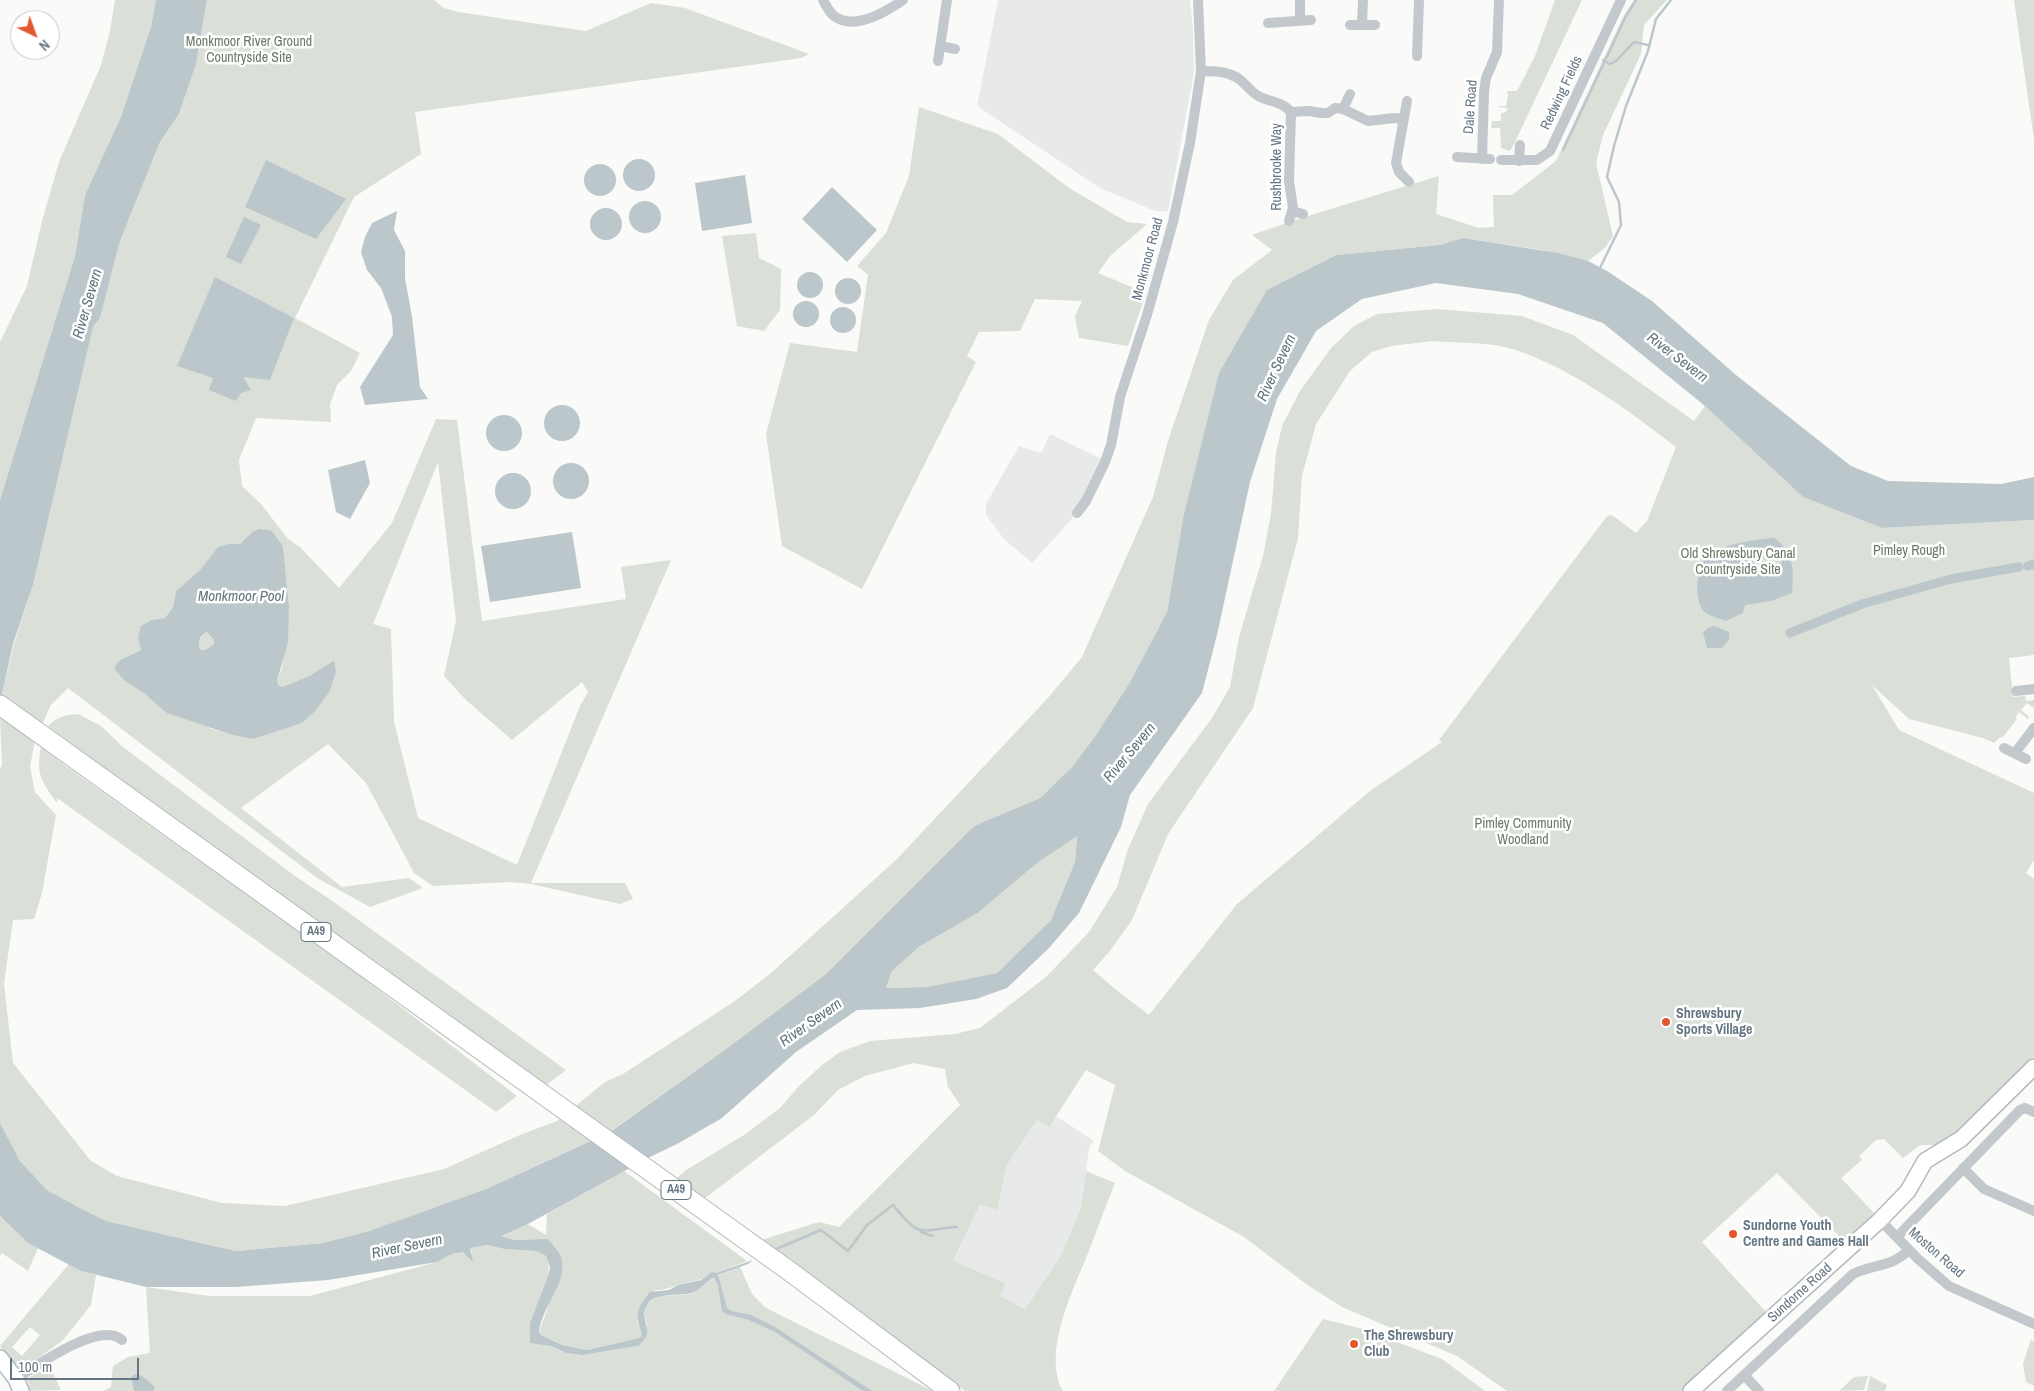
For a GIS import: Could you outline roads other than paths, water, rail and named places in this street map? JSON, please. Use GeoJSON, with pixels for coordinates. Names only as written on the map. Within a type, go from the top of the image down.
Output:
{"type":"FeatureCollection","features":[{"type":"Feature","properties":{"kind":"highway","name":"A49"},"geometry":{"type":"LineString","coordinates":[[0,705],[792,1273],[950,1391]]}},
{"type":"Feature","properties":{"kind":"main road","name":"Sundorne Road"},"geometry":{"type":"LineString","coordinates":[[1691,1391],[1880,1220],[1908,1191],[1925,1161],[1961,1139],[2034,1068]]}},
{"type":"Feature","properties":{"kind":"main road"},"geometry":{"type":"LineString","coordinates":[[0,1358],[19,1385]]}},
{"type":"Feature","properties":{"kind":"street"},"geometry":{"type":"LineString","coordinates":[[823,0],[836,17],[852,21],[877,15],[903,0]]}},
{"type":"Feature","properties":{"kind":"street"},"geometry":{"type":"LineString","coordinates":[[938,61],[947,0]]}},
{"type":"Feature","properties":{"kind":"street","name":"Monkmoor Road"},"geometry":{"type":"LineString","coordinates":[[1077,513],[1086,501],[1096,481],[1111,445],[1120,397],[1147,315],[1172,222],[1190,142],[1201,71],[1198,0]]}},
{"type":"Feature","properties":{"kind":"street"},"geometry":{"type":"LineString","coordinates":[[1300,0],[1300,20]]}},
{"type":"Feature","properties":{"kind":"street"},"geometry":{"type":"LineString","coordinates":[[1362,25],[1363,0]]}},
{"type":"Feature","properties":{"kind":"street"},"geometry":{"type":"LineString","coordinates":[[1417,56],[1419,0]]}},
{"type":"Feature","properties":{"kind":"street","name":"Dale Road"},"geometry":{"type":"LineString","coordinates":[[1457,157],[1486,159],[1484,92],[1486,78],[1497,52],[1499,0]]}},
{"type":"Feature","properties":{"kind":"street","name":"Redwing Fields"},"geometry":{"type":"LineString","coordinates":[[1501,160],[1537,160],[1550,151],[1621,0]]}},
{"type":"Feature","properties":{"kind":"street"},"geometry":{"type":"LineString","coordinates":[[1268,23],[1311,20]]}},
{"type":"Feature","properties":{"kind":"street"},"geometry":{"type":"LineString","coordinates":[[1350,25],[1375,25]]}},
{"type":"Feature","properties":{"kind":"street"},"geometry":{"type":"LineString","coordinates":[[941,46],[956,49]]}},
{"type":"Feature","properties":{"kind":"street"},"geometry":{"type":"LineString","coordinates":[[1201,71],[1224,73],[1236,77],[1253,93],[1280,103],[1290,112],[1309,111],[1321,113],[1335,108],[1343,109],[1368,121],[1377,122],[1394,118],[1404,119]]}},
{"type":"Feature","properties":{"kind":"street"},"geometry":{"type":"LineString","coordinates":[[1343,109],[1350,94]]}},
{"type":"Feature","properties":{"kind":"street"},"geometry":{"type":"LineString","coordinates":[[1403,181],[1396,163],[1407,101]]}},
{"type":"Feature","properties":{"kind":"street","name":"Rushbrooke Way"},"geometry":{"type":"LineString","coordinates":[[1290,112],[1289,181],[1295,216]]}},
{"type":"Feature","properties":{"kind":"street"},"geometry":{"type":"LineString","coordinates":[[1519,161],[1520,145]]}},
{"type":"Feature","properties":{"kind":"street"},"geometry":{"type":"LineString","coordinates":[[2016,691],[2034,689]]}},
{"type":"Feature","properties":{"kind":"street"},"geometry":{"type":"LineString","coordinates":[[2015,753],[2034,728]]}},
{"type":"Feature","properties":{"kind":"street"},"geometry":{"type":"LineString","coordinates":[[2004,748],[2026,759]]}},
{"type":"Feature","properties":{"kind":"street"},"geometry":{"type":"LineString","coordinates":[[1897,1237],[2020,1110],[2030,1110]]}},
{"type":"Feature","properties":{"kind":"street"},"geometry":{"type":"LineString","coordinates":[[1963,1168],[1984,1189],[2034,1211]]}},
{"type":"Feature","properties":{"kind":"street","name":"Moston Road"},"geometry":{"type":"LineString","coordinates":[[1880,1220],[1909,1250],[1949,1286],[2034,1324]]}},
{"type":"Feature","properties":{"kind":"street","name":"Sundorne Road"},"geometry":{"type":"LineString","coordinates":[[1726,1391],[1853,1274],[1864,1269],[1894,1262],[1909,1250]]}},
{"type":"Feature","properties":{"kind":"street"},"geometry":{"type":"LineString","coordinates":[[19,1385],[73,1344],[93,1337],[110,1335],[117,1336],[122,1340]]}},
{"type":"Feature","properties":{"kind":"street"},"geometry":{"type":"LineString","coordinates":[[1744,1375],[1759,1391]]}},
{"type":"Feature","properties":{"kind":"water","name":"River Severn"},"geometry":{"type":"Polygon","coordinates":[[[156,0],[207,0],[196,64],[179,114],[160,142],[120,241],[100,318],[93,327],[33,585],[13,644],[2,694],[0,718],[0,500],[75,256],[85,195],[121,117],[151,27],[156,0]]]}},
{"type":"Feature","properties":{"kind":"water"},"geometry":{"type":"Polygon","coordinates":[[[639,159],[645,160],[650,164],[654,169],[654,181],[650,186],[645,190],[639,191],[633,190],[628,186],[624,181],[623,175],[624,169],[628,164],[633,160],[639,159]]]}},
{"type":"Feature","properties":{"kind":"water"},"geometry":{"type":"Polygon","coordinates":[[[266,160],[346,199],[316,239],[245,207],[266,160]]]}},
{"type":"Feature","properties":{"kind":"water"},"geometry":{"type":"Polygon","coordinates":[[[600,164],[606,165],[611,169],[615,174],[615,186],[611,191],[606,195],[600,196],[594,195],[589,191],[585,186],[584,180],[585,174],[589,169],[594,165],[600,164]]]}},
{"type":"Feature","properties":{"kind":"water"},"geometry":{"type":"Polygon","coordinates":[[[745,175],[752,223],[702,231],[695,183],[745,175]]]}},
{"type":"Feature","properties":{"kind":"water"},"geometry":{"type":"Polygon","coordinates":[[[832,187],[877,230],[847,262],[802,219],[832,187]]]}},
{"type":"Feature","properties":{"kind":"water"},"geometry":{"type":"Polygon","coordinates":[[[645,201],[651,202],[656,206],[660,211],[660,223],[656,228],[651,232],[645,233],[639,232],[634,228],[630,223],[629,217],[630,211],[634,206],[639,202],[645,201]]]}},
{"type":"Feature","properties":{"kind":"water"},"geometry":{"type":"Polygon","coordinates":[[[606,208],[612,209],[617,213],[621,218],[621,230],[617,235],[612,239],[606,240],[600,239],[595,235],[591,230],[590,224],[591,218],[595,213],[600,209],[606,208]]]}},
{"type":"Feature","properties":{"kind":"water"},"geometry":{"type":"Polygon","coordinates":[[[397,211],[394,230],[405,251],[405,278],[412,317],[420,387],[428,399],[365,405],[360,387],[393,335],[392,317],[381,288],[367,270],[361,252],[365,237],[372,223],[397,211]]]}},
{"type":"Feature","properties":{"kind":"water"},"geometry":{"type":"Polygon","coordinates":[[[244,217],[261,225],[241,264],[226,257],[244,217]]]}},
{"type":"Feature","properties":{"kind":"water","name":"River Severn"},"geometry":{"type":"Polygon","coordinates":[[[1463,238],[1558,253],[1588,261],[1607,271],[1652,301],[1736,375],[1851,466],[1888,481],[2001,484],[2034,477],[2034,520],[1882,528],[1803,497],[1705,406],[1603,323],[1518,294],[1436,283],[1362,299],[1316,331],[1277,399],[1250,482],[1217,635],[1202,693],[1130,795],[1121,827],[1079,913],[1049,948],[1007,988],[976,999],[920,1008],[857,1010],[796,1052],[722,1118],[528,1224],[501,1236],[514,1240],[547,1239],[557,1250],[562,1261],[562,1272],[559,1284],[542,1319],[539,1332],[541,1335],[562,1345],[587,1350],[639,1338],[642,1335],[638,1322],[638,1312],[650,1292],[669,1290],[678,1285],[701,1280],[712,1272],[716,1273],[753,1260],[748,1264],[718,1275],[727,1308],[731,1311],[751,1315],[775,1327],[872,1391],[863,1391],[775,1332],[749,1320],[726,1314],[722,1311],[718,1285],[714,1277],[692,1293],[664,1296],[649,1301],[644,1312],[647,1334],[643,1342],[638,1346],[582,1355],[566,1353],[551,1346],[530,1343],[530,1323],[550,1267],[546,1256],[536,1251],[504,1249],[487,1245],[470,1248],[473,1262],[463,1252],[452,1254],[437,1262],[328,1280],[236,1287],[146,1287],[81,1271],[28,1243],[0,1216],[0,1123],[20,1161],[47,1190],[82,1209],[106,1221],[236,1251],[323,1243],[369,1231],[486,1189],[610,1132],[722,1052],[826,974],[974,826],[1040,798],[1072,767],[1096,735],[1130,682],[1167,612],[1183,519],[1219,373],[1267,290],[1337,255],[1439,245],[1463,238]],[[1077,836],[1037,863],[978,913],[920,946],[892,971],[886,988],[927,987],[997,973],[1051,920],[1075,862],[1077,836]]]}},
{"type":"Feature","properties":{"kind":"water"},"geometry":{"type":"Polygon","coordinates":[[[810,272],[819,276],[823,285],[819,294],[810,298],[801,294],[797,285],[801,276],[810,272]]]}},
{"type":"Feature","properties":{"kind":"water"},"geometry":{"type":"Polygon","coordinates":[[[215,277],[294,318],[270,380],[243,377],[251,390],[241,393],[236,401],[209,390],[213,378],[177,366],[215,277]]]}},
{"type":"Feature","properties":{"kind":"water"},"geometry":{"type":"Polygon","coordinates":[[[848,278],[857,282],[861,291],[857,300],[848,304],[839,300],[835,291],[839,282],[848,278]]]}},
{"type":"Feature","properties":{"kind":"water"},"geometry":{"type":"Polygon","coordinates":[[[806,301],[815,305],[819,314],[815,323],[806,327],[797,323],[793,314],[797,305],[806,301]]]}},
{"type":"Feature","properties":{"kind":"water"},"geometry":{"type":"Polygon","coordinates":[[[843,307],[852,311],[856,320],[852,329],[843,333],[834,329],[830,320],[834,311],[843,307]]]}},
{"type":"Feature","properties":{"kind":"water"},"geometry":{"type":"Polygon","coordinates":[[[562,405],[569,406],[575,410],[579,416],[579,430],[575,436],[569,440],[562,441],[555,440],[549,436],[545,430],[544,423],[545,416],[549,410],[555,406],[562,405]]]}},
{"type":"Feature","properties":{"kind":"water"},"geometry":{"type":"Polygon","coordinates":[[[504,415],[511,416],[517,420],[521,426],[521,440],[517,446],[511,450],[504,451],[497,450],[491,446],[487,440],[486,433],[487,426],[491,420],[497,416],[504,415]]]}},
{"type":"Feature","properties":{"kind":"water"},"geometry":{"type":"Polygon","coordinates":[[[365,460],[370,483],[350,519],[336,512],[328,470],[365,460]]]}},
{"type":"Feature","properties":{"kind":"water"},"geometry":{"type":"Polygon","coordinates":[[[571,463],[578,464],[584,468],[588,474],[588,488],[584,494],[578,498],[571,499],[564,498],[558,494],[554,488],[553,481],[554,474],[558,468],[564,464],[571,463]]]}},
{"type":"Feature","properties":{"kind":"water"},"geometry":{"type":"Polygon","coordinates":[[[513,473],[520,474],[526,478],[530,484],[530,498],[526,504],[520,508],[513,509],[506,508],[500,504],[496,498],[495,491],[496,484],[500,478],[506,474],[513,473]]]}},
{"type":"Feature","properties":{"kind":"water","name":"Monkmoor Pool"},"geometry":{"type":"Polygon","coordinates":[[[259,529],[272,531],[283,546],[289,606],[288,642],[277,681],[279,686],[283,687],[309,676],[334,661],[336,671],[330,691],[314,712],[302,723],[253,739],[232,735],[167,713],[145,694],[125,681],[114,668],[120,660],[141,650],[138,637],[141,626],[152,620],[165,618],[173,607],[176,591],[200,570],[218,547],[228,544],[240,544],[252,532],[259,529]],[[207,632],[202,635],[199,644],[200,650],[205,650],[214,644],[214,640],[207,632]]]}},
{"type":"Feature","properties":{"kind":"water"},"geometry":{"type":"Polygon","coordinates":[[[572,532],[581,588],[490,602],[481,546],[572,532]]]}},
{"type":"Feature","properties":{"kind":"water"},"geometry":{"type":"Polygon","coordinates":[[[1774,538],[1781,543],[1789,555],[1793,577],[1792,593],[1771,601],[1745,605],[1743,613],[1726,621],[1704,611],[1699,603],[1697,588],[1699,572],[1705,559],[1710,554],[1724,547],[1774,538]],[[1774,555],[1754,558],[1752,561],[1759,568],[1770,570],[1782,563],[1780,558],[1774,555]]]}},
{"type":"Feature","properties":{"kind":"water"},"geometry":{"type":"Polygon","coordinates":[[[1714,626],[1729,632],[1729,640],[1722,648],[1707,648],[1703,632],[1714,626]]]}},
{"type":"Feature","properties":{"kind":"water"},"geometry":{"type":"Polygon","coordinates":[[[135,1374],[142,1376],[155,1387],[153,1391],[134,1391],[131,1377],[135,1374]]]}},
{"type":"Feature","properties":{"kind":"waterway"},"geometry":{"type":"LineString","coordinates":[[1563,150],[1626,16],[1636,0]]}},
{"type":"Feature","properties":{"kind":"waterway"},"geometry":{"type":"LineString","coordinates":[[1599,270],[1621,225],[1619,202],[1607,177],[1614,146],[1626,106],[1648,51],[1656,19],[1671,0]]}},
{"type":"Feature","properties":{"kind":"waterway"},"geometry":{"type":"LineString","coordinates":[[1603,60],[1610,64],[1616,61],[1634,42],[1648,45]]}},
{"type":"Feature","properties":{"kind":"waterway"},"geometry":{"type":"LineString","coordinates":[[2028,566],[2034,564]]}},
{"type":"Feature","properties":{"kind":"waterway"},"geometry":{"type":"LineString","coordinates":[[1790,633],[1862,604],[1951,579],[2019,567]]}},
{"type":"Feature","properties":{"kind":"waterway"},"geometry":{"type":"LineString","coordinates":[[774,1250],[821,1230],[848,1251],[867,1225],[893,1205],[915,1228],[927,1230],[957,1227]]}},
{"type":"Feature","properties":{"kind":"waterway"},"geometry":{"type":"LineString","coordinates":[[921,1232],[933,1236]]}},
{"type":"Feature","properties":{"kind":"place","name":"Shrewsbury Sports Village"},"geometry":{"type":"Point","coordinates":[1666,1022]}},
{"type":"Feature","properties":{"kind":"place","name":"Sundorne Youth Centre and Games Hall"},"geometry":{"type":"Point","coordinates":[1733,1234]}},
{"type":"Feature","properties":{"kind":"place","name":"The Shrewsbury Club"},"geometry":{"type":"Point","coordinates":[1354,1344]}},
{"type":"Feature","properties":{"kind":"park label","name":"Monkmoor River Ground Countryside Site"},"geometry":{"type":"Point","coordinates":[249,50]}},
{"type":"Feature","properties":{"kind":"park label","name":"Pimley Rough"},"geometry":{"type":"Point","coordinates":[1909,551]}},
{"type":"Feature","properties":{"kind":"park label","name":"Old Shrewsbury Canal Countryside Site"},"geometry":{"type":"Point","coordinates":[1738,562]}},
{"type":"Feature","properties":{"kind":"park label","name":"Pimley Community Woodland"},"geometry":{"type":"Point","coordinates":[1523,832]}}]}
